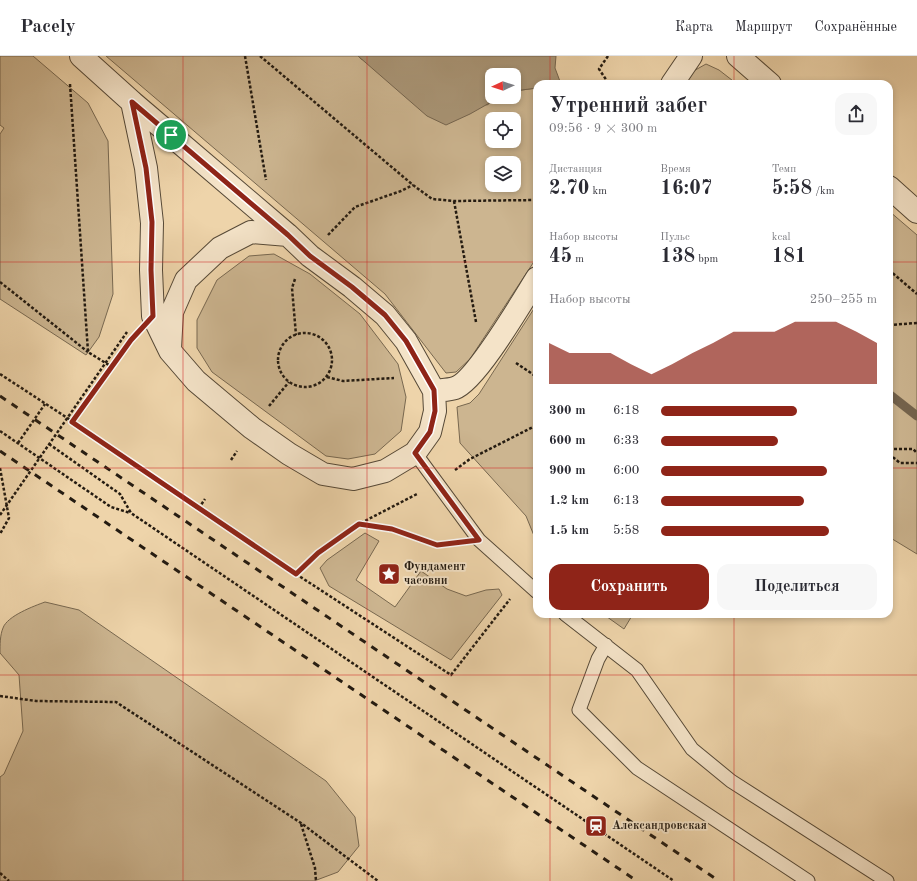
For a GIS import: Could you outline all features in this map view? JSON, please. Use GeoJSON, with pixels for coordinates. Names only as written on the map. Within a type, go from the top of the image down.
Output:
{"type":"FeatureCollection","features":[{"type":"Feature","properties":{"kind":"street"},"geometry":{"type":"LineString","coordinates":[[82,56],[132,102],[288,235],[310,256],[352,287],[385,315],[406,341],[434,390],[435,411],[430,432],[415,453],[385,471],[353,479],[323,474],[289,454],[252,428],[196,381],[170,351],[153,316],[151,270],[152,222],[146,168],[132,102]]}},
{"type":"Feature","properties":{"kind":"street"},"geometry":{"type":"LineString","coordinates":[[675,80],[691,56]]}},
{"type":"Feature","properties":{"kind":"street"},"geometry":{"type":"LineString","coordinates":[[738,56],[765,80]]}},
{"type":"Feature","properties":{"kind":"street"},"geometry":{"type":"LineString","coordinates":[[893,191],[917,212]]}},
{"type":"Feature","properties":{"kind":"street"},"geometry":{"type":"LineString","coordinates":[[170,351],[172,312],[186,280],[220,248],[251,232],[288,235]]}},
{"type":"Feature","properties":{"kind":"street"},"geometry":{"type":"LineString","coordinates":[[434,390],[456,388],[471,376],[489,352],[533,284]]}},
{"type":"Feature","properties":{"kind":"lane"},"geometry":{"type":"LineString","coordinates":[[415,453],[479,540],[533,588]]}},
{"type":"Feature","properties":{"kind":"lane"},"geometry":{"type":"LineString","coordinates":[[570,618],[637,670],[692,749],[730,781],[887,881]]}},
{"type":"Feature","properties":{"kind":"lane"},"geometry":{"type":"LineString","coordinates":[[606,645],[598,659],[579,710],[637,768],[808,881]]}},
{"type":"Feature","properties":{"kind":"path"},"geometry":{"type":"LineString","coordinates":[[245,56],[266,180]]}},
{"type":"Feature","properties":{"kind":"path"},"geometry":{"type":"LineString","coordinates":[[260,56],[413,185],[432,199],[454,201],[533,200]]}},
{"type":"Feature","properties":{"kind":"path"},"geometry":{"type":"LineString","coordinates":[[606,80],[599,69],[608,56]]}},
{"type":"Feature","properties":{"kind":"path"},"geometry":{"type":"LineString","coordinates":[[70,80],[88,352]]}},
{"type":"Feature","properties":{"kind":"path"},"geometry":{"type":"LineString","coordinates":[[328,235],[355,207],[401,191],[413,185]]}},
{"type":"Feature","properties":{"kind":"path"},"geometry":{"type":"LineString","coordinates":[[454,201],[477,324]]}},
{"type":"Feature","properties":{"kind":"path"},"geometry":{"type":"LineString","coordinates":[[893,273],[917,294]]}},
{"type":"Feature","properties":{"kind":"path"},"geometry":{"type":"LineString","coordinates":[[296,277],[292,288],[296,335]]}},
{"type":"Feature","properties":{"kind":"path"},"geometry":{"type":"LineString","coordinates":[[0,282],[88,352],[112,367]]}},
{"type":"Feature","properties":{"kind":"path"},"geometry":{"type":"LineString","coordinates":[[72,422],[131,340],[153,316]]}},
{"type":"Feature","properties":{"kind":"path"},"geometry":{"type":"LineString","coordinates":[[893,325],[917,323]]}},
{"type":"Feature","properties":{"kind":"path"},"geometry":{"type":"LineString","coordinates":[[0,515],[127,332]]}},
{"type":"Feature","properties":{"kind":"path"},"geometry":{"type":"LineString","coordinates":[[309,333],[321,338],[327,344],[333,360],[327,377],[321,383],[313,387],[296,387],[288,382],[282,376],[277,360],[278,352],[282,345],[288,338],[296,335],[309,333]]}},
{"type":"Feature","properties":{"kind":"path"},"geometry":{"type":"LineString","coordinates":[[0,374],[296,574],[451,675],[524,580]]}},
{"type":"Feature","properties":{"kind":"path"},"geometry":{"type":"LineString","coordinates":[[267,408],[288,382]]}},
{"type":"Feature","properties":{"kind":"path"},"geometry":{"type":"LineString","coordinates":[[18,443],[45,404]]}},
{"type":"Feature","properties":{"kind":"path"},"geometry":{"type":"LineString","coordinates":[[296,574],[318,553],[359,524],[437,483],[470,459],[533,427]]}},
{"type":"Feature","properties":{"kind":"path"},"geometry":{"type":"LineString","coordinates":[[0,431],[111,507],[131,513],[674,881]]}},
{"type":"Feature","properties":{"kind":"path"},"geometry":{"type":"LineString","coordinates":[[48,444],[120,494],[131,513]]}},
{"type":"Feature","properties":{"kind":"path"},"geometry":{"type":"LineString","coordinates":[[893,449],[913,449],[917,453]]}},
{"type":"Feature","properties":{"kind":"path"},"geometry":{"type":"LineString","coordinates":[[893,457],[900,463],[917,463]]}},
{"type":"Feature","properties":{"kind":"path"},"geometry":{"type":"LineString","coordinates":[[0,468],[9,518],[0,534]]}},
{"type":"Feature","properties":{"kind":"path"},"geometry":{"type":"LineString","coordinates":[[199,508],[205,499]]}},
{"type":"Feature","properties":{"kind":"path"},"geometry":{"type":"LineString","coordinates":[[359,524],[392,529],[437,545],[479,540]]}},
{"type":"Feature","properties":{"kind":"path"},"geometry":{"type":"LineString","coordinates":[[0,696],[36,701],[116,702],[301,823],[378,881]]}},
{"type":"Feature","properties":{"kind":"path"},"geometry":{"type":"LineString","coordinates":[[301,823],[314,868],[316,881]]}},
{"type":"Feature","properties":{"kind":"path"},"geometry":{"type":"LineString","coordinates":[[0,873],[9,881]]}},
{"type":"Feature","properties":{"kind":"shaded area"},"geometry":{"type":"Polygon","coordinates":[[[0,56],[33,56],[88,103],[108,141],[113,294],[99,337],[86,355],[0,299],[0,134],[4,128],[0,125],[0,56]]]}},
{"type":"Feature","properties":{"kind":"shaded area"},"geometry":{"type":"Polygon","coordinates":[[[106,56],[358,56],[361,59],[487,105],[521,104],[521,90],[533,89],[533,263],[470,359],[456,372],[446,373],[385,294],[106,56]]]}},
{"type":"Feature","properties":{"kind":"shaded area"},"geometry":{"type":"Polygon","coordinates":[[[358,56],[556,56],[555,68],[560,80],[533,80],[533,89],[521,90],[521,68],[485,68],[485,104],[488,104],[446,125],[427,116],[358,56]]]}},
{"type":"Feature","properties":{"kind":"shaded area"},"geometry":{"type":"Polygon","coordinates":[[[706,64],[719,70],[732,80],[686,80],[690,73],[706,64]]]}},
{"type":"Feature","properties":{"kind":"shaded area"},"geometry":{"type":"Polygon","coordinates":[[[893,214],[917,235],[917,554],[893,539],[893,214]]]}},
{"type":"Feature","properties":{"kind":"shaded area"},"geometry":{"type":"Polygon","coordinates":[[[274,254],[310,274],[360,314],[398,364],[406,397],[401,431],[375,454],[348,459],[326,456],[212,372],[197,348],[197,320],[217,280],[249,256],[274,254]]]}},
{"type":"Feature","properties":{"kind":"shaded area"},"geometry":{"type":"Polygon","coordinates":[[[533,310],[533,533],[526,516],[460,443],[457,407],[470,403],[479,394],[533,310]]]}},
{"type":"Feature","properties":{"kind":"shaded area"},"geometry":{"type":"Polygon","coordinates":[[[365,533],[379,541],[356,580],[395,607],[421,571],[447,589],[466,596],[486,590],[499,589],[502,595],[451,660],[329,586],[320,568],[327,560],[365,533]]]}},
{"type":"Feature","properties":{"kind":"shaded area"},"geometry":{"type":"Polygon","coordinates":[[[45,602],[79,610],[326,781],[355,817],[359,846],[338,872],[314,881],[0,881],[0,777],[4,774],[23,731],[19,675],[0,653],[1,637],[3,628],[10,619],[21,612],[45,602]]]}},
{"type":"Feature","properties":{"kind":"shaded area"},"geometry":{"type":"Polygon","coordinates":[[[609,618],[631,618],[624,629],[609,618]]]}},
{"type":"Feature","properties":{"kind":"waterway"},"geometry":{"type":"LineString","coordinates":[[893,397],[917,416]]}},
{"type":"Feature","properties":{"kind":"railway"},"geometry":{"type":"LineString","coordinates":[[0,396],[719,881]]}},
{"type":"Feature","properties":{"kind":"railway"},"geometry":{"type":"LineString","coordinates":[[0,451],[637,881]]}},
{"type":"Feature","properties":{"kind":"place","name":"Фундамент часовни"},"geometry":{"type":"Point","coordinates":[389,574]}},
{"type":"Feature","properties":{"kind":"place","name":"Александровская"},"geometry":{"type":"Point","coordinates":[596,826]}},
{"type":"Feature","properties":{"kind":"route"},"geometry":{"type":"LineString","coordinates":[[132,102],[171,135],[288,235],[310,256],[352,287],[385,315],[406,341],[434,390],[435,411],[430,432],[415,453],[479,540],[437,545],[392,529],[359,524],[318,553],[296,574],[72,422],[131,340],[153,316],[151,270],[152,222],[146,168],[132,102]]}}]}
